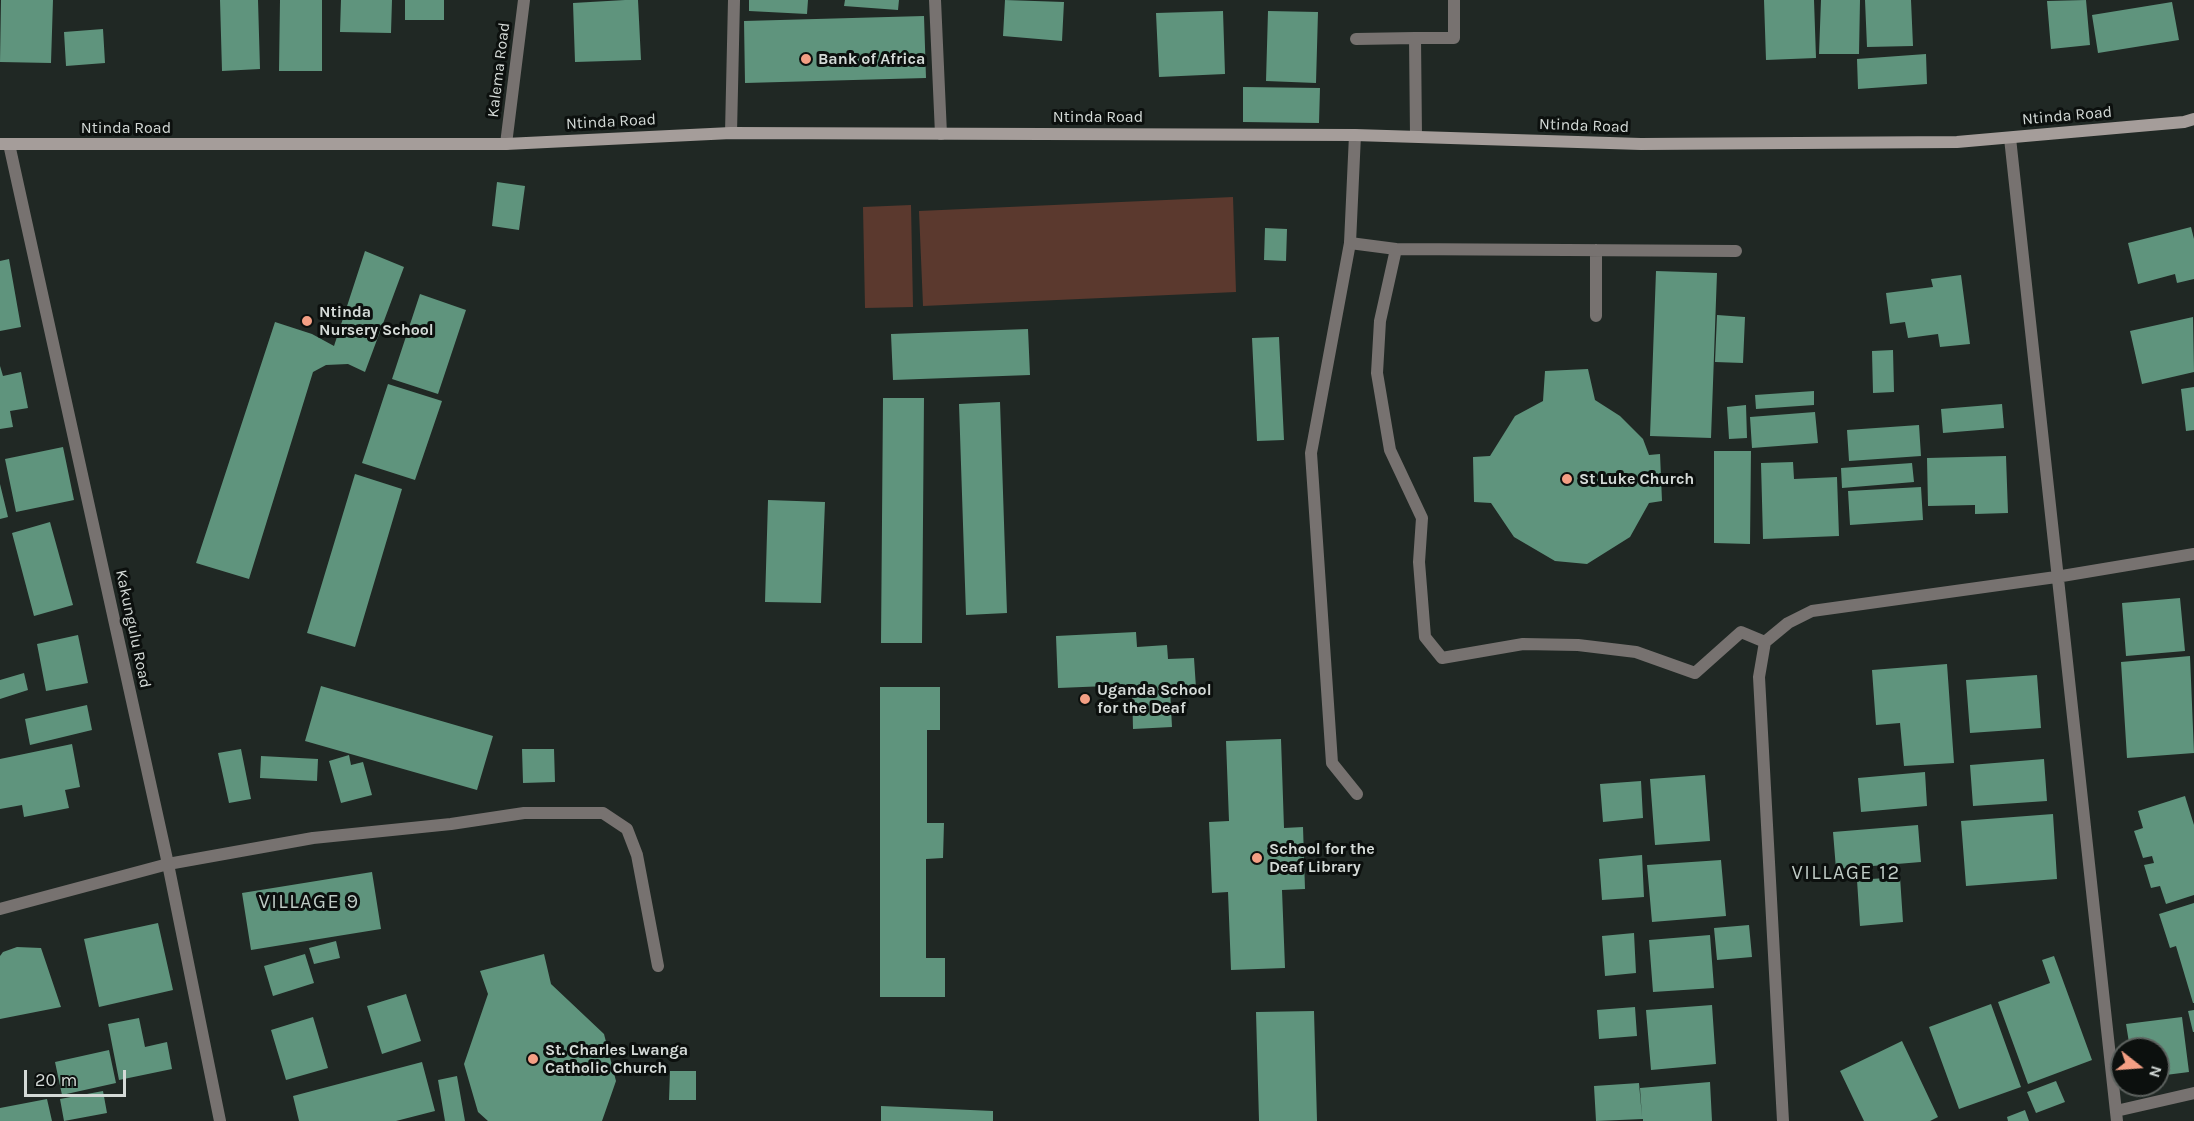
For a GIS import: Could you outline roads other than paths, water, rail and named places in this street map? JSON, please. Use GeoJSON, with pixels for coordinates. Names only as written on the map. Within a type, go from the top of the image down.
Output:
{"type":"FeatureCollection","features":[{"type":"Feature","properties":{"kind":"main road","name":"Ntinda Road"},"geometry":{"type":"LineString","coordinates":[[4,144],[506,144],[731,133],[1355,135],[1641,144],[1957,142],[2184,122],[2194,119]]}},
{"type":"Feature","properties":{"kind":"street","name":"Kalema Road"},"geometry":{"type":"LineString","coordinates":[[506,144],[524,0]]}},
{"type":"Feature","properties":{"kind":"street"},"geometry":{"type":"LineString","coordinates":[[731,133],[734,0]]}},
{"type":"Feature","properties":{"kind":"street"},"geometry":{"type":"LineString","coordinates":[[935,0],[941,134]]}},
{"type":"Feature","properties":{"kind":"street"},"geometry":{"type":"LineString","coordinates":[[1356,39],[1454,38],[1454,0]]}},
{"type":"Feature","properties":{"kind":"street"},"geometry":{"type":"LineString","coordinates":[[1415,38],[1416,136]]}},
{"type":"Feature","properties":{"kind":"street"},"geometry":{"type":"LineString","coordinates":[[1355,135],[1350,243],[1311,453],[1332,763],[1357,794]]}},
{"type":"Feature","properties":{"kind":"street"},"geometry":{"type":"LineString","coordinates":[[2010,138],[2116,1116],[2194,1093]]}},
{"type":"Feature","properties":{"kind":"street","name":"Kakungulu Road"},"geometry":{"type":"LineString","coordinates":[[4,144],[168,864],[220,1121]]}},
{"type":"Feature","properties":{"kind":"street"},"geometry":{"type":"LineString","coordinates":[[1350,243],[1396,249],[1736,251]]}},
{"type":"Feature","properties":{"kind":"street"},"geometry":{"type":"LineString","coordinates":[[1396,249],[1380,321],[1377,373],[1390,450],[1422,518],[1419,562],[1425,637],[1442,658],[1523,645],[1578,645],[1636,652],[1695,673],[1741,632],[1765,642]]}},
{"type":"Feature","properties":{"kind":"street"},"geometry":{"type":"LineString","coordinates":[[1596,250],[1596,316]]}},
{"type":"Feature","properties":{"kind":"street"},"geometry":{"type":"LineString","coordinates":[[1783,1121],[1759,677],[1765,642],[1788,623],[1812,611],[2056,577],[2194,554]]}},
{"type":"Feature","properties":{"kind":"street"},"geometry":{"type":"LineString","coordinates":[[0,909],[168,864],[314,838],[451,824],[524,813],[603,813],[627,829],[637,855],[658,966]]}},
{"type":"Feature","properties":{"kind":"place","name":"Bank of Africa"},"geometry":{"type":"Point","coordinates":[806,59]}},
{"type":"Feature","properties":{"kind":"place","name":"Ntinda Nursery School"},"geometry":{"type":"Point","coordinates":[307,321]}},
{"type":"Feature","properties":{"kind":"place","name":"St Luke Church"},"geometry":{"type":"Point","coordinates":[1567,479]}},
{"type":"Feature","properties":{"kind":"place","name":"Uganda School for the Deaf"},"geometry":{"type":"Point","coordinates":[1085,699]}},
{"type":"Feature","properties":{"kind":"place","name":"School for the Deaf Library"},"geometry":{"type":"Point","coordinates":[1257,858]}},
{"type":"Feature","properties":{"kind":"place","name":"St. Charles Lwanga Catholic Church"},"geometry":{"type":"Point","coordinates":[533,1059]}},
{"type":"Feature","properties":{"kind":"district","name":"VILLAGE 12"},"geometry":{"type":"Point","coordinates":[1846,873]}},
{"type":"Feature","properties":{"kind":"district","name":"VILLAGE 9"},"geometry":{"type":"Point","coordinates":[309,902]}}]}
